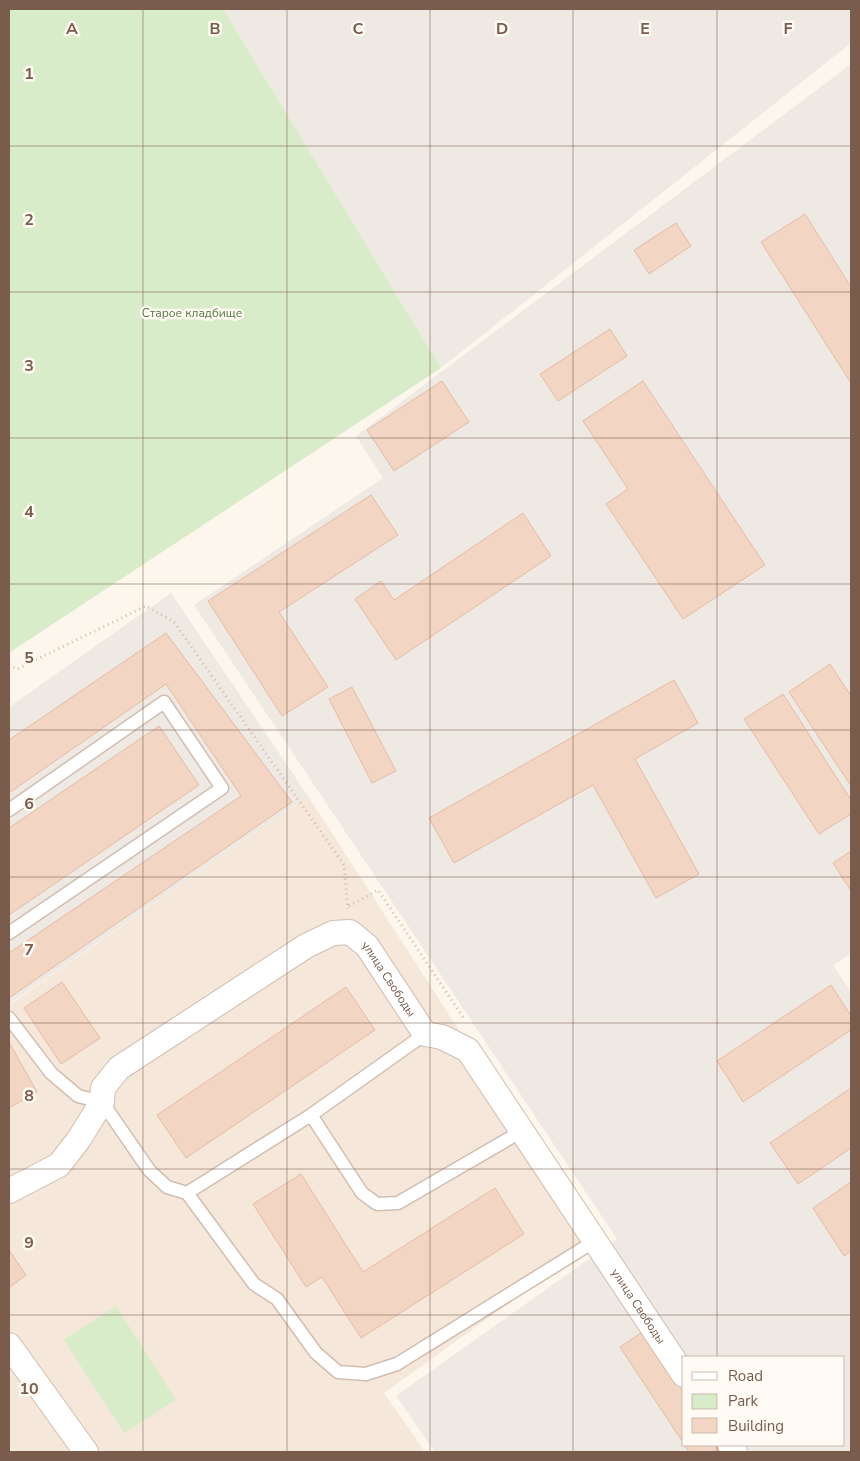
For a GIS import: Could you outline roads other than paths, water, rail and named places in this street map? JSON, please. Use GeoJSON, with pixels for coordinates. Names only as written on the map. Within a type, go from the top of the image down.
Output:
{"type":"FeatureCollection","features":[{"type":"Feature","properties":{"kind":"street","name":"улица Свободы"},"geometry":{"type":"LineString","coordinates":[[9,1190],[59,1165],[79,1139],[102,1102],[103,1088],[119,1068],[306,946],[334,933],[350,932],[367,946],[425,1034],[442,1037],[468,1050],[682,1372]]}},
{"type":"Feature","properties":{"kind":"street"},"geometry":{"type":"LineString","coordinates":[[9,1345],[86,1452]]}},
{"type":"Feature","properties":{"kind":"lane"},"geometry":{"type":"LineString","coordinates":[[9,810],[164,702],[222,788],[9,933]]}},
{"type":"Feature","properties":{"kind":"lane"},"geometry":{"type":"LineString","coordinates":[[9,1018],[51,1073],[78,1096],[102,1102],[149,1170],[167,1187],[187,1193],[254,1284],[277,1298],[316,1353],[338,1372],[366,1374],[397,1364],[595,1241]]}},
{"type":"Feature","properties":{"kind":"lane"},"geometry":{"type":"LineString","coordinates":[[187,1193],[311,1115],[425,1034]]}},
{"type":"Feature","properties":{"kind":"lane"},"geometry":{"type":"LineString","coordinates":[[311,1115],[362,1193],[377,1204],[398,1203],[522,1132]]}},
{"type":"Feature","properties":{"kind":"park label","name":"Старое кладбище"},"geometry":{"type":"Point","coordinates":[192,313]}}]}
